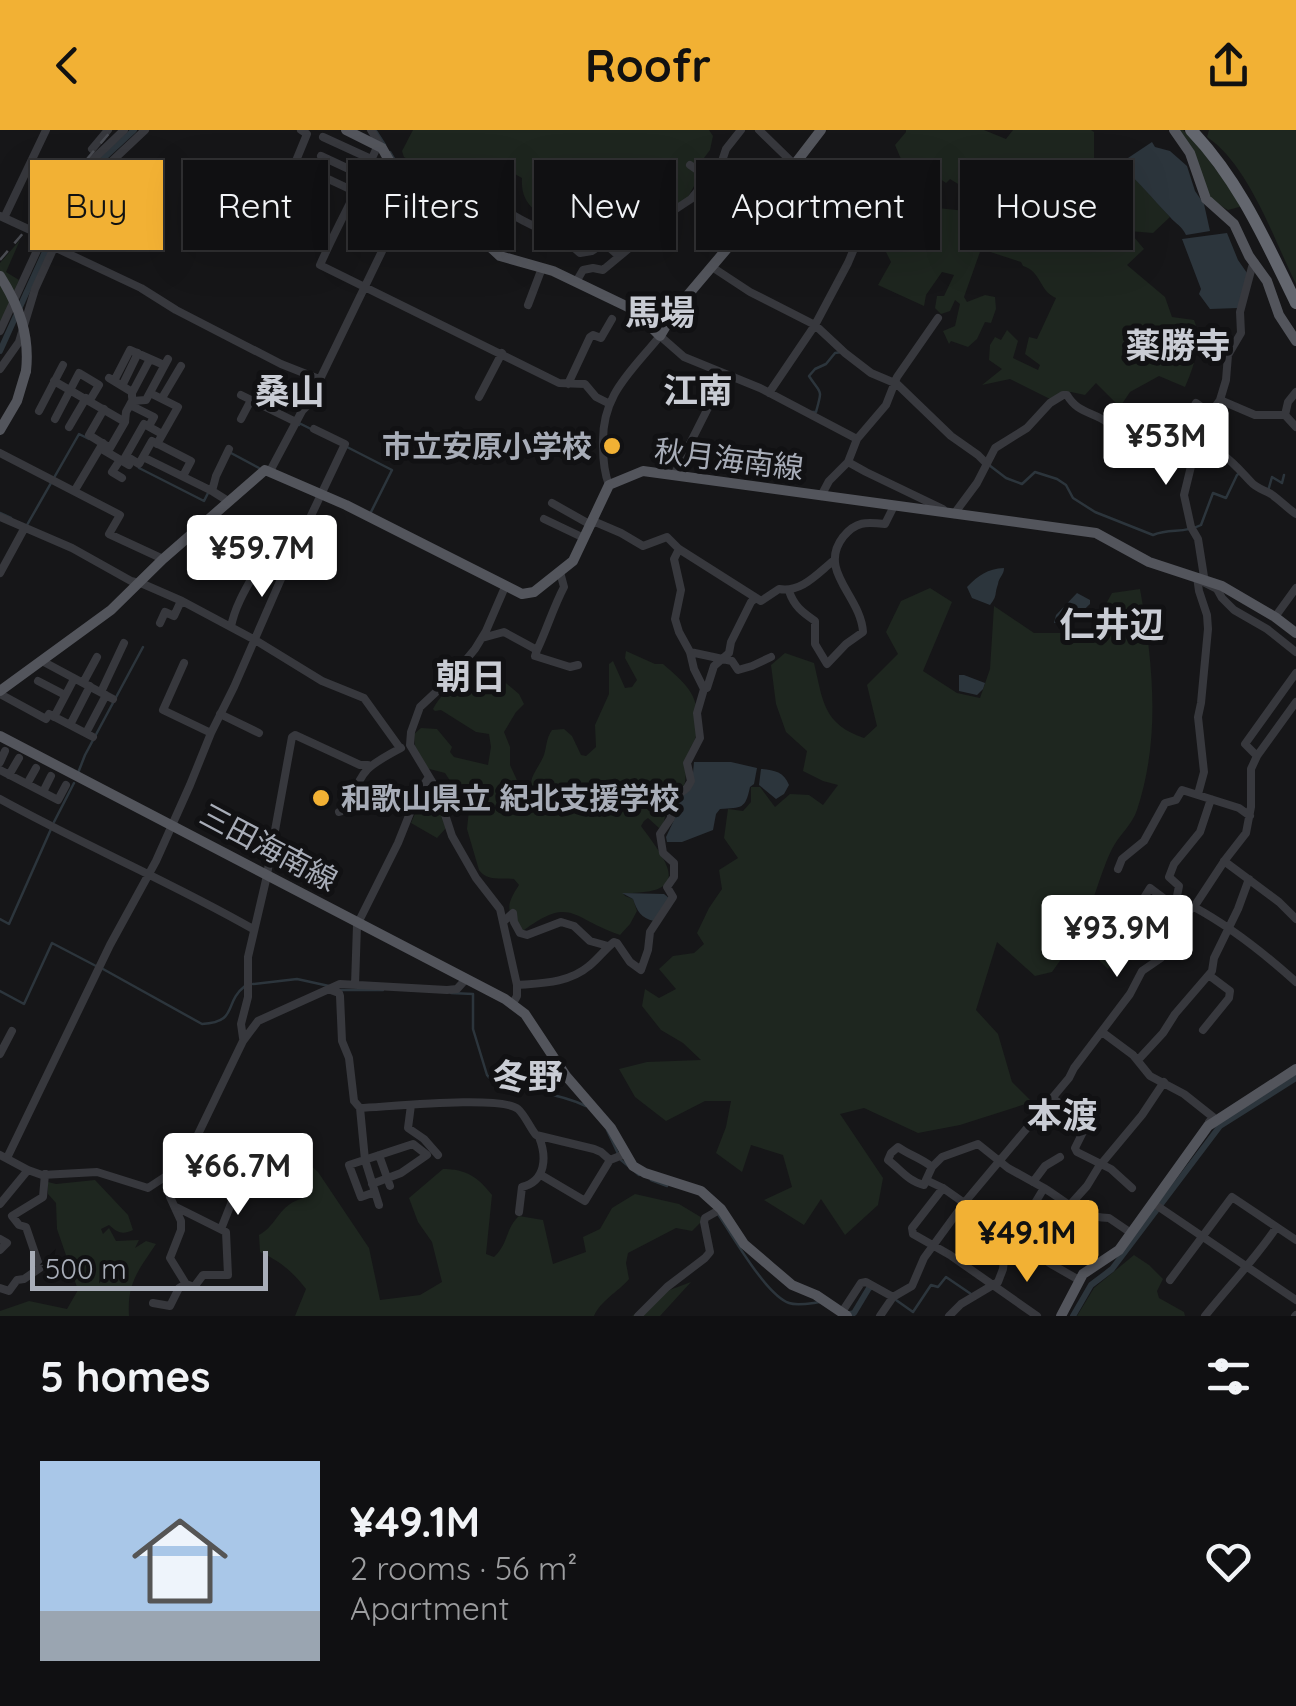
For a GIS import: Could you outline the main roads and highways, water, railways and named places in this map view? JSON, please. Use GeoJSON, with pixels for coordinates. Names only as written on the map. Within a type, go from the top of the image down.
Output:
{"type":"FeatureCollection","features":[{"type":"Feature","properties":{"kind":"highway"},"geometry":{"type":"LineString","coordinates":[[1194,130],[1214,149],[1254,207],[1296,292]]}},
{"type":"Feature","properties":{"kind":"highway"},"geometry":{"type":"LineString","coordinates":[[1194,130],[1245,202],[1296,303]]}},
{"type":"Feature","properties":{"kind":"main road"},"geometry":{"type":"LineString","coordinates":[[345,130],[380,146],[412,196],[453,214],[500,256],[576,282],[639,315],[660,336],[676,310],[821,130]]}},
{"type":"Feature","properties":{"kind":"main road"},"geometry":{"type":"LineString","coordinates":[[1174,130],[1190,153],[1206,199],[1234,224],[1267,281],[1279,315],[1296,340]]}},
{"type":"Feature","properties":{"kind":"main road"},"geometry":{"type":"LineString","coordinates":[[0,280],[24,324],[26,342],[20,394],[0,430]]}},
{"type":"Feature","properties":{"kind":"main road"},"geometry":{"type":"LineString","coordinates":[[0,421],[24,370]]}},
{"type":"Feature","properties":{"kind":"main road","name":"秋月海南線"},"geometry":{"type":"LineString","coordinates":[[0,692],[112,610],[260,473],[270,470],[518,593],[534,592],[573,561],[608,485],[644,471],[1096,533],[1143,559],[1222,586],[1296,633]]}},
{"type":"Feature","properties":{"kind":"main road","name":"三田海南線"},"geometry":{"type":"LineString","coordinates":[[2,743],[512,1005],[525,1014],[562,1070],[612,1128],[624,1154],[638,1170],[694,1187],[706,1195],[721,1208],[744,1244],[792,1284],[844,1314]]}},
{"type":"Feature","properties":{"kind":"main road"},"geometry":{"type":"LineString","coordinates":[[1061,1316],[1079,1280],[1089,1269],[1114,1255],[1208,1126],[1296,1069]]}},
{"type":"Feature","properties":{"kind":"waterway"},"geometry":{"type":"LineString","coordinates":[[0,351],[67,203],[95,166],[134,130]]}},
{"type":"Feature","properties":{"kind":"waterway"},"geometry":{"type":"LineString","coordinates":[[376,131],[385,145]]}},
{"type":"Feature","properties":{"kind":"waterway"},"geometry":{"type":"LineString","coordinates":[[390,152],[395,160]]}},
{"type":"Feature","properties":{"kind":"waterway"},"geometry":{"type":"LineString","coordinates":[[812,412],[816,412],[820,395],[809,376],[835,353],[842,352]]}},
{"type":"Feature","properties":{"kind":"waterway"},"geometry":{"type":"LineString","coordinates":[[299,425],[313,430]]}},
{"type":"Feature","properties":{"kind":"waterway"},"geometry":{"type":"LineString","coordinates":[[27,525],[79,434],[89,439]]}},
{"type":"Feature","properties":{"kind":"waterway"},"geometry":{"type":"LineString","coordinates":[[347,447],[392,470],[371,512]]}},
{"type":"Feature","properties":{"kind":"waterway"},"geometry":{"type":"LineString","coordinates":[[231,453],[259,468]]}},
{"type":"Feature","properties":{"kind":"waterway"},"geometry":{"type":"LineString","coordinates":[[989,465],[1022,484],[1035,472],[1057,479],[1066,485],[1073,498],[1095,512],[1153,535],[1201,525],[1213,493],[1226,498],[1240,473]]}},
{"type":"Feature","properties":{"kind":"waterway"},"geometry":{"type":"LineString","coordinates":[[139,468],[204,501],[208,493]]}},
{"type":"Feature","properties":{"kind":"waterway"},"geometry":{"type":"LineString","coordinates":[[1268,491],[1272,477],[1282,483],[1284,475]]}},
{"type":"Feature","properties":{"kind":"waterway"},"geometry":{"type":"LineString","coordinates":[[0,513],[11,518]]}},
{"type":"Feature","properties":{"kind":"waterway"},"geometry":{"type":"LineString","coordinates":[[78,773],[143,647]]}},
{"type":"Feature","properties":{"kind":"waterway"},"geometry":{"type":"LineString","coordinates":[[54,822],[74,783]]}},
{"type":"Feature","properties":{"kind":"waterway"},"geometry":{"type":"LineString","coordinates":[[0,919],[9,924],[51,829]]}},
{"type":"Feature","properties":{"kind":"waterway"},"geometry":{"type":"LineString","coordinates":[[0,991],[24,1004],[52,943],[96,966]]}},
{"type":"Feature","properties":{"kind":"waterway"},"geometry":{"type":"LineString","coordinates":[[103,969],[202,1024],[226,1016],[245,986]]}},
{"type":"Feature","properties":{"kind":"waterway"},"geometry":{"type":"LineString","coordinates":[[253,984],[297,979],[329,986]]}},
{"type":"Feature","properties":{"kind":"waterway"},"geometry":{"type":"LineString","coordinates":[[341,990],[383,990]]}},
{"type":"Feature","properties":{"kind":"waterway"},"geometry":{"type":"LineString","coordinates":[[451,993],[473,994],[473,1029],[487,1075],[493,1082],[505,1089],[545,1093],[586,1106]]}},
{"type":"Feature","properties":{"kind":"waterway"},"geometry":{"type":"LineString","coordinates":[[1073,1316],[1091,1285],[1112,1269],[1220,1126],[1296,1078]]}},
{"type":"Feature","properties":{"kind":"waterway"},"geometry":{"type":"LineString","coordinates":[[607,1130],[621,1160],[639,1175]]}},
{"type":"Feature","properties":{"kind":"waterway"},"geometry":{"type":"LineString","coordinates":[[651,1180],[667,1186]]}},
{"type":"Feature","properties":{"kind":"waterway"},"geometry":{"type":"LineString","coordinates":[[718,1214],[750,1263],[780,1298],[793,1304],[821,1302]]}},
{"type":"Feature","properties":{"kind":"waterway"},"geometry":{"type":"LineString","coordinates":[[896,1300],[913,1312],[931,1285],[938,1287],[946,1277],[971,1294]]}},
{"type":"Feature","properties":{"kind":"waterway"},"geometry":{"type":"LineString","coordinates":[[847,1315],[854,1313],[871,1287]]}},
{"type":"Feature","properties":{"kind":"railway"},"geometry":{"type":"LineString","coordinates":[[0,260],[112,130]]}},
{"type":"Feature","properties":{"kind":"place","name":"市立安原小学校"},"geometry":{"type":"Point","coordinates":[612,446]}},
{"type":"Feature","properties":{"kind":"place","name":"和歌山県立 紀北支援学校"},"geometry":{"type":"Point","coordinates":[321,798]}},
{"type":"Feature","properties":{"kind":"district","name":"馬場"},"geometry":{"type":"Point","coordinates":[660,312]}},
{"type":"Feature","properties":{"kind":"district","name":"薬勝寺"},"geometry":{"type":"Point","coordinates":[1178,345]}},
{"type":"Feature","properties":{"kind":"district","name":"江南"},"geometry":{"type":"Point","coordinates":[698,390]}},
{"type":"Feature","properties":{"kind":"district","name":"桑山"},"geometry":{"type":"Point","coordinates":[290,391]}},
{"type":"Feature","properties":{"kind":"district","name":"仁井辺"},"geometry":{"type":"Point","coordinates":[1112,624]}},
{"type":"Feature","properties":{"kind":"district","name":"朝日"},"geometry":{"type":"Point","coordinates":[471,676]}},
{"type":"Feature","properties":{"kind":"district","name":"冬野"},"geometry":{"type":"Point","coordinates":[528,1076]}},
{"type":"Feature","properties":{"kind":"district","name":"本渡"},"geometry":{"type":"Point","coordinates":[1062,1115]}}]}
